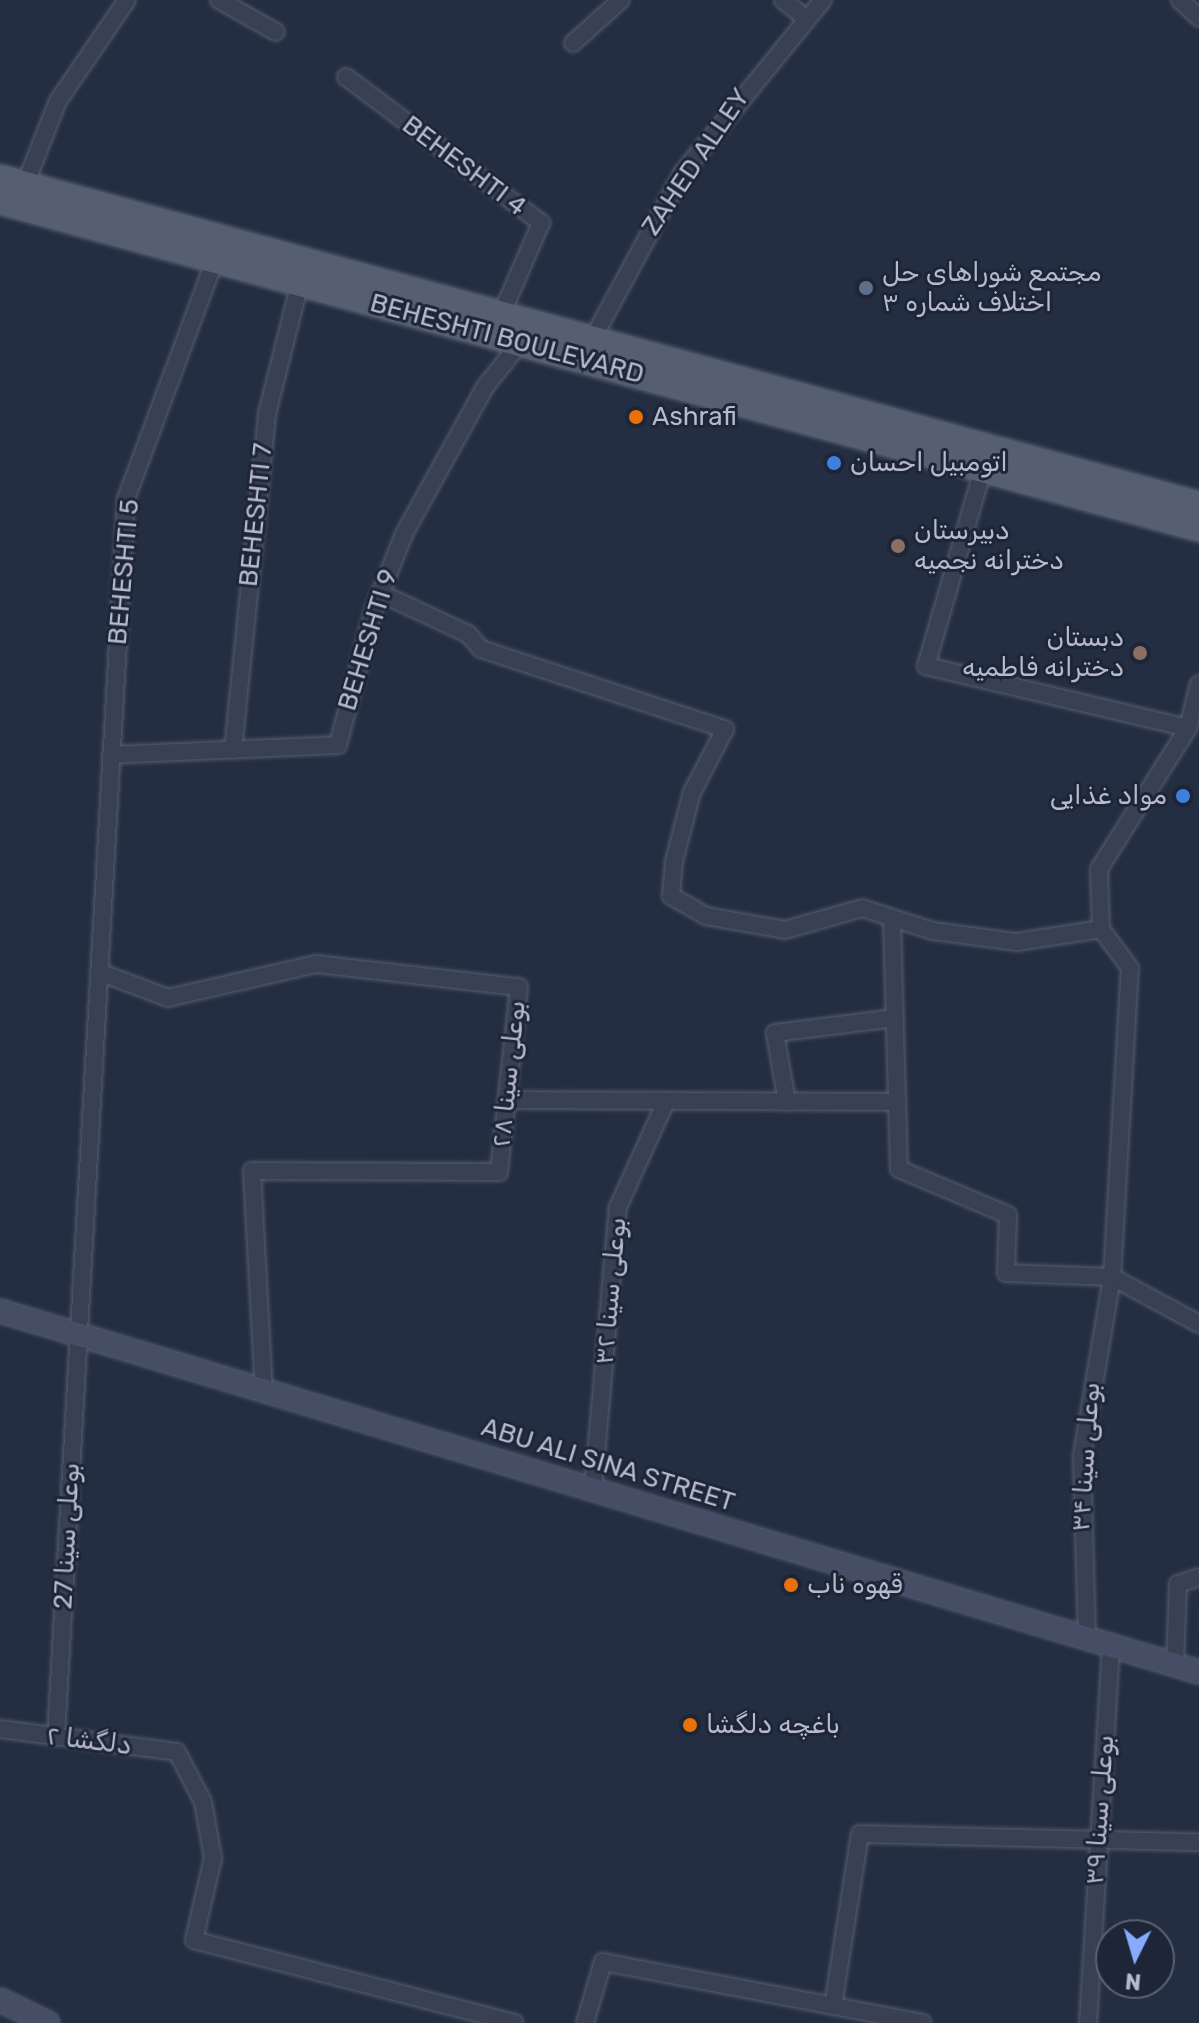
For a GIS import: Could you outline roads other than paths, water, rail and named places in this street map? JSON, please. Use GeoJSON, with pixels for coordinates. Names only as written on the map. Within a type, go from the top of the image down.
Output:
{"type":"FeatureCollection","features":[{"type":"Feature","properties":{"kind":"main road","name":"BEHESHTI BOULEVARD"},"geometry":{"type":"LineString","coordinates":[[13,182],[1199,505]]}},
{"type":"Feature","properties":{"kind":"main road","name":"BEHESHTI BOULEVARD"},"geometry":{"type":"LineString","coordinates":[[0,201],[1199,528]]}},
{"type":"Feature","properties":{"kind":"main road","name":"ABU ALI SINA STREET"},"geometry":{"type":"LineString","coordinates":[[0,1311],[1199,1672]]}},
{"type":"Feature","properties":{"kind":"main road"},"geometry":{"type":"LineString","coordinates":[[0,2000],[48,2023]]}},
{"type":"Feature","properties":{"kind":"street"},"geometry":{"type":"LineString","coordinates":[[13,182],[58,101],[127,0]]}},
{"type":"Feature","properties":{"kind":"street"},"geometry":{"type":"LineString","coordinates":[[219,0],[276,32]]}},
{"type":"Feature","properties":{"kind":"street"},"geometry":{"type":"LineString","coordinates":[[573,43],[621,0]]}},
{"type":"Feature","properties":{"kind":"street"},"geometry":{"type":"LineString","coordinates":[[783,0],[805,18]]}},
{"type":"Feature","properties":{"kind":"street","name":"ZAHED ALLEY"},"geometry":{"type":"LineString","coordinates":[[592,340],[683,172],[805,18],[823,0]]}},
{"type":"Feature","properties":{"kind":"street"},"geometry":{"type":"LineString","coordinates":[[1180,0],[1199,18]]}},
{"type":"Feature","properties":{"kind":"street","name":"BEHESHTI 4"},"geometry":{"type":"LineString","coordinates":[[346,77],[541,223],[501,315]]}},
{"type":"Feature","properties":{"kind":"street","name":"BEHESHTI 5"},"geometry":{"type":"LineString","coordinates":[[99,972],[126,499],[215,260]]}},
{"type":"Feature","properties":{"kind":"street","name":"BEHESHTI 7"},"geometry":{"type":"LineString","coordinates":[[233,750],[267,414],[300,283]]}},
{"type":"Feature","properties":{"kind":"street","name":"BEHESHTI 9"},"geometry":{"type":"LineString","coordinates":[[111,755],[338,745],[380,593],[441,459],[520,343]]}},
{"type":"Feature","properties":{"kind":"street"},"geometry":{"type":"LineString","coordinates":[[983,469],[926,666],[1188,728]]}},
{"type":"Feature","properties":{"kind":"street"},"geometry":{"type":"LineString","coordinates":[[380,593],[468,634],[481,649],[725,729],[685,814],[671,896],[745,928],[785,930],[862,908],[892,920],[1017,942],[1101,929],[1099,869],[1188,728],[1199,684]]}},
{"type":"Feature","properties":{"kind":"street"},"geometry":{"type":"LineString","coordinates":[[892,920],[899,1169],[1008,1215],[1006,1273],[1112,1277],[1199,1324]]}},
{"type":"Feature","properties":{"kind":"street","name":"بوعلی سینا ۳۴"},"geometry":{"type":"LineString","coordinates":[[1087,1639],[1082,1455],[1112,1277],[1130,968],[1101,929]]}},
{"type":"Feature","properties":{"kind":"street","name":"بوعلی سینا ۲۸"},"geometry":{"type":"LineString","coordinates":[[99,972],[168,998],[316,964],[519,987],[499,1172],[252,1171],[264,1391]]}},
{"type":"Feature","properties":{"kind":"street","name":"بوعلی سینا 27"},"geometry":{"type":"LineString","coordinates":[[56,1737],[99,972]]}},
{"type":"Feature","properties":{"kind":"street"},"geometry":{"type":"LineString","coordinates":[[787,1102],[775,1033],[895,1018]]}},
{"type":"Feature","properties":{"kind":"street"},"geometry":{"type":"LineString","coordinates":[[507,1100],[897,1102]]}},
{"type":"Feature","properties":{"kind":"street","name":"بوعلی سینا ۳۲"},"geometry":{"type":"LineString","coordinates":[[593,1490],[618,1207],[666,1101]]}},
{"type":"Feature","properties":{"kind":"street"},"geometry":{"type":"LineString","coordinates":[[1175,1665],[1178,1584],[1199,1577]]}},
{"type":"Feature","properties":{"kind":"street","name":"بوعلی سینا ۳۹"},"geometry":{"type":"LineString","coordinates":[[1088,2023],[1111,1646]]}},
{"type":"Feature","properties":{"kind":"street","name":"دلگشا ۲"},"geometry":{"type":"LineString","coordinates":[[0,1729],[177,1752],[203,1802],[213,1858],[194,1940],[452,2007]]}},
{"type":"Feature","properties":{"kind":"street"},"geometry":{"type":"LineString","coordinates":[[833,2006],[860,1834],[1199,1842]]}},
{"type":"Feature","properties":{"kind":"street"},"geometry":{"type":"LineString","coordinates":[[585,2023],[603,1962],[922,2023]]}},
{"type":"Feature","properties":{"kind":"street"},"geometry":{"type":"LineString","coordinates":[[446,2023],[452,2007],[514,2023]]}},
{"type":"Feature","properties":{"kind":"place","name":"مجتمع شوراهای حل اختلاف شماره ۳"},"geometry":{"type":"Point","coordinates":[866,288]}},
{"type":"Feature","properties":{"kind":"place","name":"Ashrafi"},"geometry":{"type":"Point","coordinates":[636,417]}},
{"type":"Feature","properties":{"kind":"place","name":"اتومبیل احسان"},"geometry":{"type":"Point","coordinates":[834,463]}},
{"type":"Feature","properties":{"kind":"place","name":"دبیرستان دخترانه نجمیه"},"geometry":{"type":"Point","coordinates":[898,546]}},
{"type":"Feature","properties":{"kind":"place","name":"دبستان دخترانه فاطمیه"},"geometry":{"type":"Point","coordinates":[1140,653]}},
{"type":"Feature","properties":{"kind":"place","name":"مواد غذایی"},"geometry":{"type":"Point","coordinates":[1183,796]}},
{"type":"Feature","properties":{"kind":"place","name":"قهوه ناب"},"geometry":{"type":"Point","coordinates":[791,1585]}},
{"type":"Feature","properties":{"kind":"place","name":"باغچه دلگشا"},"geometry":{"type":"Point","coordinates":[690,1725]}}]}
